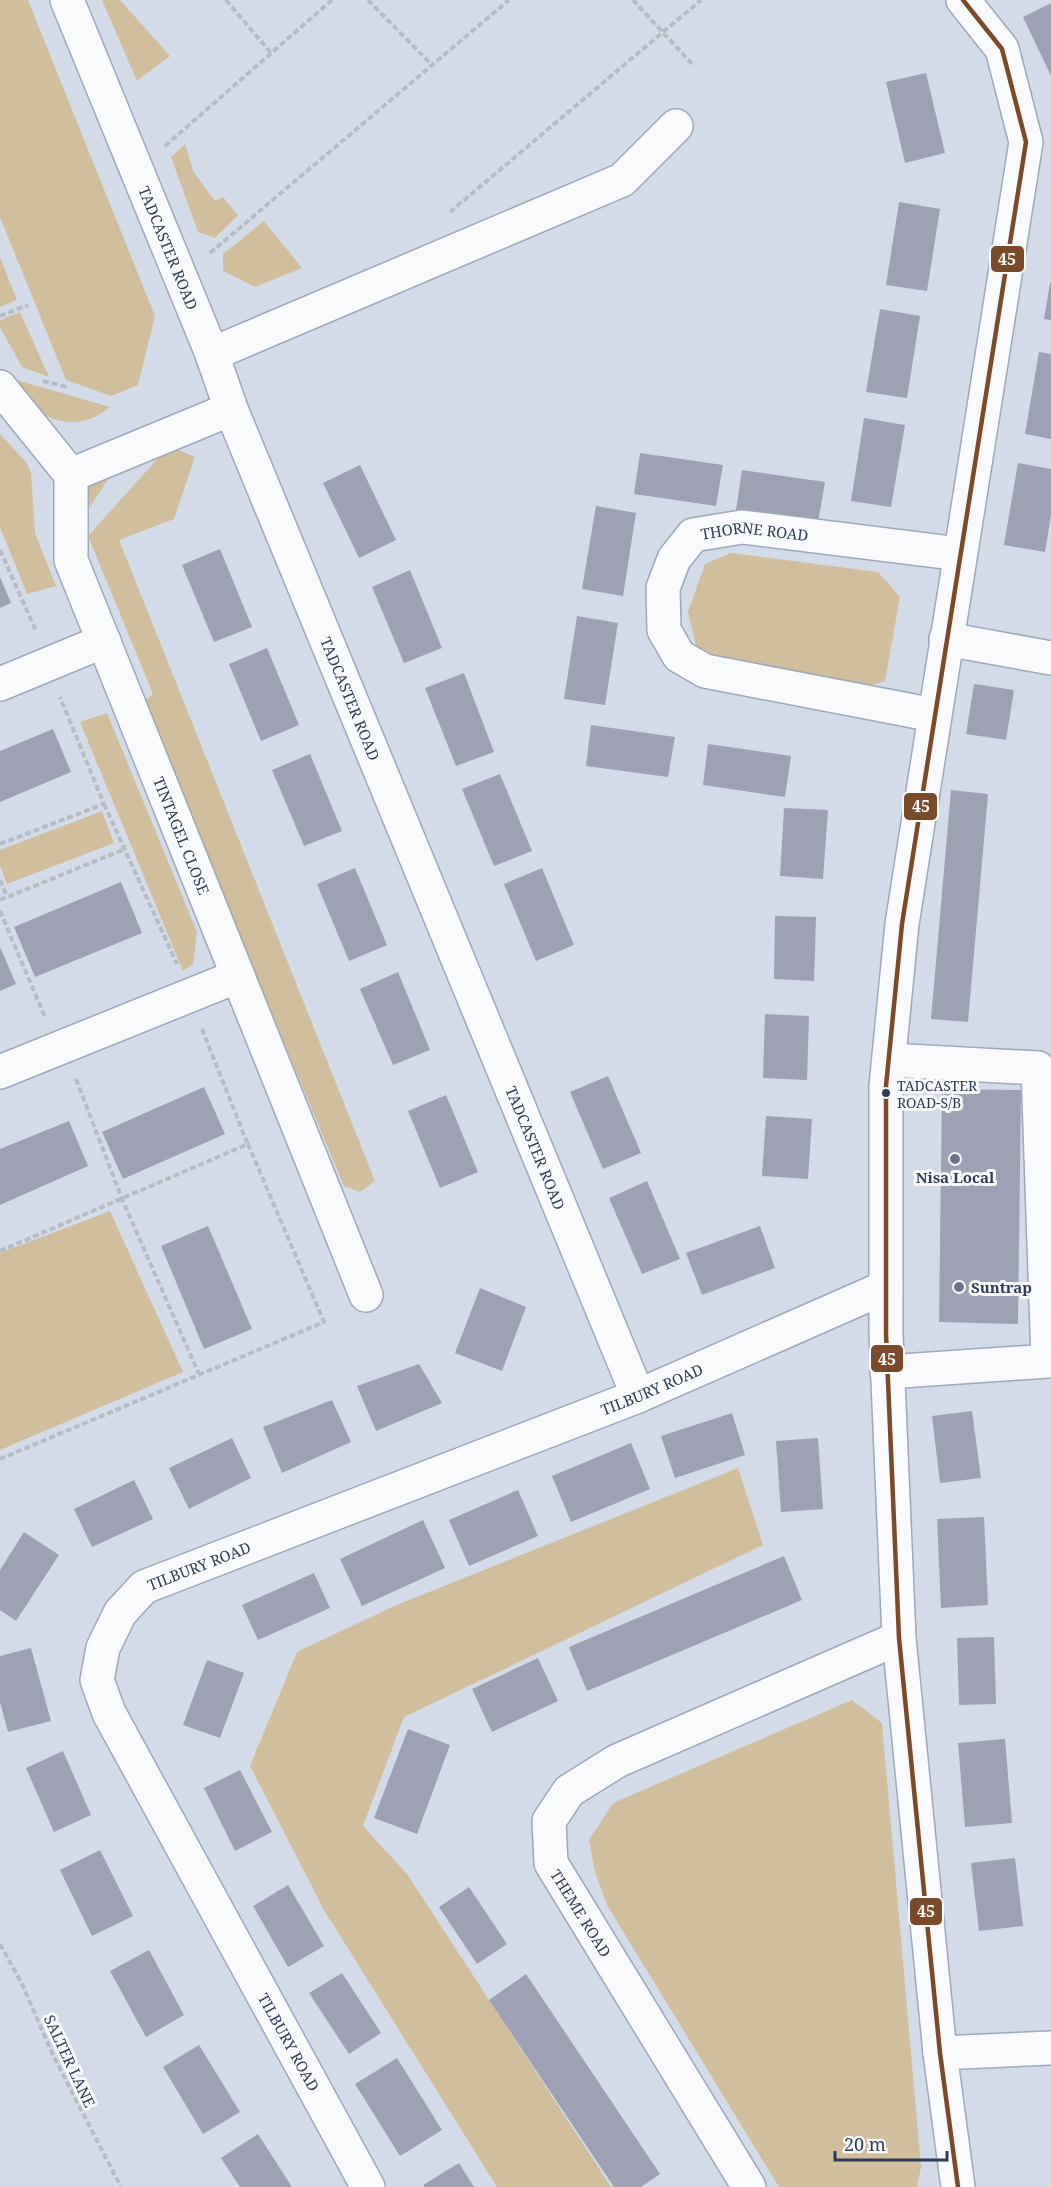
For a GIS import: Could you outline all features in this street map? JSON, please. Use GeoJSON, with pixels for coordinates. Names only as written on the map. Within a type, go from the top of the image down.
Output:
{"type":"FeatureCollection","features":[{"type":"Feature","properties":{"kind":"street","name":"TADCASTER ROAD"},"geometry":{"type":"LineString","coordinates":[[67,0],[212,354],[231,409],[638,1396]]}},
{"type":"Feature","properties":{"kind":"street"},"geometry":{"type":"LineString","coordinates":[[958,2187],[940,2054],[899,1638],[887,1372],[886,1086],[902,924],[1026,142],[1002,49],[963,0]]}},
{"type":"Feature","properties":{"kind":"street"},"geometry":{"type":"LineString","coordinates":[[212,354],[622,180],[676,126]]}},
{"type":"Feature","properties":{"kind":"street"},"geometry":{"type":"LineString","coordinates":[[0,387],[71,475],[231,409]]}},
{"type":"Feature","properties":{"kind":"street","name":"TINTAGEL CLOSE"},"geometry":{"type":"LineString","coordinates":[[71,475],[71,560],[366,1295]]}},
{"type":"Feature","properties":{"kind":"street","name":"THORNE ROAD"},"geometry":{"type":"LineString","coordinates":[[934,715],[705,671],[679,656],[664,630],[663,588],[674,559],[693,535],[742,527],[960,554]]}},
{"type":"Feature","properties":{"kind":"street"},"geometry":{"type":"LineString","coordinates":[[946,639],[1051,658]]}},
{"type":"Feature","properties":{"kind":"street"},"geometry":{"type":"LineString","coordinates":[[0,684],[104,641]]}},
{"type":"Feature","properties":{"kind":"street"},"geometry":{"type":"LineString","coordinates":[[0,1072],[238,976]]}},
{"type":"Feature","properties":{"kind":"street"},"geometry":{"type":"LineString","coordinates":[[887,1372],[1048,1361],[1038,1068],[889,1060]]}},
{"type":"Feature","properties":{"kind":"street","name":"TILBURY ROAD"},"geometry":{"type":"LineString","coordinates":[[368,2187],[109,1713],[98,1680],[103,1648],[120,1613],[144,1587],[638,1396],[886,1287]]}},
{"type":"Feature","properties":{"kind":"street","name":"THEME ROAD"},"geometry":{"type":"LineString","coordinates":[[749,2187],[551,1863],[549,1821],[569,1791],[617,1761],[899,1638]]}},
{"type":"Feature","properties":{"kind":"street"},"geometry":{"type":"LineString","coordinates":[[940,2054],[1051,2048]]}},
{"type":"Feature","properties":{"kind":"path"},"geometry":{"type":"LineString","coordinates":[[226,0],[271,53]]}},
{"type":"Feature","properties":{"kind":"path"},"geometry":{"type":"LineString","coordinates":[[159,152],[332,0]]}},
{"type":"Feature","properties":{"kind":"path"},"geometry":{"type":"LineString","coordinates":[[368,0],[432,65]]}},
{"type":"Feature","properties":{"kind":"path"},"geometry":{"type":"LineString","coordinates":[[181,278],[510,0]]}},
{"type":"Feature","properties":{"kind":"path"},"geometry":{"type":"LineString","coordinates":[[633,0],[693,65]]}},
{"type":"Feature","properties":{"kind":"path"},"geometry":{"type":"LineString","coordinates":[[461,248],[447,214],[702,0]]}},
{"type":"Feature","properties":{"kind":"path"},"geometry":{"type":"LineString","coordinates":[[0,316],[28,305]]}},
{"type":"Feature","properties":{"kind":"path"},"geometry":{"type":"LineString","coordinates":[[0,550],[38,636]]}},
{"type":"Feature","properties":{"kind":"path"},"geometry":{"type":"LineString","coordinates":[[60,696],[104,804],[182,975]]}},
{"type":"Feature","properties":{"kind":"path"},"geometry":{"type":"LineString","coordinates":[[0,844],[104,804]]}},
{"type":"Feature","properties":{"kind":"path"},"geometry":{"type":"LineString","coordinates":[[0,900],[125,849]]}},
{"type":"Feature","properties":{"kind":"path"},"geometry":{"type":"LineString","coordinates":[[0,880],[7,897]]}},
{"type":"Feature","properties":{"kind":"path"},"geometry":{"type":"LineString","coordinates":[[0,911],[50,1028]]}},
{"type":"Feature","properties":{"kind":"path"},"geometry":{"type":"LineString","coordinates":[[0,1459],[324,1322],[250,1150],[200,1023]]}},
{"type":"Feature","properties":{"kind":"path"},"geometry":{"type":"LineString","coordinates":[[74,1074],[122,1199],[200,1374]]}},
{"type":"Feature","properties":{"kind":"path"},"geometry":{"type":"LineString","coordinates":[[0,1251],[248,1144],[250,1150]]}},
{"type":"Feature","properties":{"kind":"path","name":"SALTER LANE"},"geometry":{"type":"LineString","coordinates":[[0,1944],[22,1984],[56,2063],[121,2187]]}},
{"type":"Feature","properties":{"kind":"shaded area"},"geometry":{"type":"Polygon","coordinates":[[[0,0],[28,0],[155,316],[138,385],[111,396],[66,380],[0,217],[0,0]]]}},
{"type":"Feature","properties":{"kind":"shaded area"},"geometry":{"type":"Polygon","coordinates":[[[102,0],[120,0],[170,56],[137,81],[102,0]]]}},
{"type":"Feature","properties":{"kind":"shaded area"},"geometry":{"type":"Polygon","coordinates":[[[185,144],[193,171],[215,201],[223,197],[238,215],[215,238],[198,232],[171,157],[185,144]]]}},
{"type":"Feature","properties":{"kind":"shaded area"},"geometry":{"type":"Polygon","coordinates":[[[264,221],[302,268],[255,287],[223,271],[223,254],[264,221]]]}},
{"type":"Feature","properties":{"kind":"shaded area"},"geometry":{"type":"Polygon","coordinates":[[[0,257],[17,300],[0,307],[0,257]]]}},
{"type":"Feature","properties":{"kind":"shaded area"},"geometry":{"type":"Polygon","coordinates":[[[20,312],[49,377],[22,367],[0,327],[0,320],[20,312]]]}},
{"type":"Feature","properties":{"kind":"shaded area"},"geometry":{"type":"Polygon","coordinates":[[[17,380],[110,407],[90,419],[79,422],[57,420],[36,410],[27,401],[17,380]]]}},
{"type":"Feature","properties":{"kind":"shaded area"},"geometry":{"type":"Polygon","coordinates":[[[0,434],[26,462],[31,473],[35,533],[56,586],[27,594],[0,527],[0,434]]]}},
{"type":"Feature","properties":{"kind":"shaded area"},"geometry":{"type":"Polygon","coordinates":[[[169,446],[195,457],[174,519],[119,540],[375,1181],[360,1192],[344,1186],[142,703],[153,694],[88,536],[169,446]]]}},
{"type":"Feature","properties":{"kind":"shaded area"},"geometry":{"type":"Polygon","coordinates":[[[127,451],[71,535],[71,494],[127,451]]]}},
{"type":"Feature","properties":{"kind":"shaded area"},"geometry":{"type":"Polygon","coordinates":[[[731,553],[878,572],[900,597],[885,681],[856,690],[719,663],[697,650],[688,612],[705,564],[731,553]]]}},
{"type":"Feature","properties":{"kind":"shaded area"},"geometry":{"type":"Polygon","coordinates":[[[107,713],[197,932],[193,964],[183,971],[80,722],[107,713]]]}},
{"type":"Feature","properties":{"kind":"shaded area"},"geometry":{"type":"Polygon","coordinates":[[[102,811],[114,843],[7,884],[0,866],[0,850],[102,811]]]}},
{"type":"Feature","properties":{"kind":"shaded area"},"geometry":{"type":"Polygon","coordinates":[[[110,1211],[183,1372],[0,1450],[0,1253],[110,1211]]]}},
{"type":"Feature","properties":{"kind":"shaded area"},"geometry":{"type":"Polygon","coordinates":[[[738,1468],[763,1545],[404,1717],[363,1826],[407,1874],[611,2187],[497,2187],[324,1910],[250,1766],[297,1652],[394,1606],[738,1468]]]}},
{"type":"Feature","properties":{"kind":"shaded area"},"geometry":{"type":"Polygon","coordinates":[[[852,1700],[882,1723],[921,2167],[917,2187],[779,2187],[607,1905],[595,1872],[589,1840],[613,1803],[852,1700]]]}},
{"type":"Feature","properties":{"kind":"building"},"geometry":{"type":"Polygon","coordinates":[[[1051,3],[1051,76],[1023,17],[1051,3]]]}},
{"type":"Feature","properties":{"kind":"building"},"geometry":{"type":"Polygon","coordinates":[[[926,73],[945,153],[905,163],[886,82],[926,73]]]}},
{"type":"Feature","properties":{"kind":"building"},"geometry":{"type":"Polygon","coordinates":[[[899,202],[940,209],[927,291],[886,285],[899,202]]]}},
{"type":"Feature","properties":{"kind":"building"},"geometry":{"type":"Polygon","coordinates":[[[1051,283],[1051,320],[1044,319],[1051,283]]]}},
{"type":"Feature","properties":{"kind":"building"},"geometry":{"type":"Polygon","coordinates":[[[880,309],[920,316],[907,398],[866,392],[880,309]]]}},
{"type":"Feature","properties":{"kind":"building"},"geometry":{"type":"Polygon","coordinates":[[[1039,352],[1051,354],[1051,439],[1025,434],[1039,352]]]}},
{"type":"Feature","properties":{"kind":"building"},"geometry":{"type":"Polygon","coordinates":[[[864,418],[905,425],[891,507],[851,501],[864,418]]]}},
{"type":"Feature","properties":{"kind":"building"},"geometry":{"type":"Polygon","coordinates":[[[640,453],[723,465],[716,506],[634,494],[640,453]]]}},
{"type":"Feature","properties":{"kind":"building"},"geometry":{"type":"Polygon","coordinates":[[[1018,463],[1051,469],[1051,515],[1045,552],[1004,545],[1018,463]]]}},
{"type":"Feature","properties":{"kind":"building"},"geometry":{"type":"Polygon","coordinates":[[[360,465],[396,540],[359,558],[323,483],[360,465]]]}},
{"type":"Feature","properties":{"kind":"building"},"geometry":{"type":"Polygon","coordinates":[[[742,470],[825,482],[818,522],[736,510],[742,470]]]}},
{"type":"Feature","properties":{"kind":"building"},"geometry":{"type":"Polygon","coordinates":[[[596,506],[636,513],[623,596],[582,589],[596,506]]]}},
{"type":"Feature","properties":{"kind":"building"},"geometry":{"type":"Polygon","coordinates":[[[220,549],[252,627],[214,642],[182,565],[220,549]]]}},
{"type":"Feature","properties":{"kind":"building"},"geometry":{"type":"Polygon","coordinates":[[[410,570],[442,648],[404,663],[372,587],[410,570]]]}},
{"type":"Feature","properties":{"kind":"building"},"geometry":{"type":"Polygon","coordinates":[[[0,577],[11,603],[0,608],[0,577]]]}},
{"type":"Feature","properties":{"kind":"building"},"geometry":{"type":"Polygon","coordinates":[[[577,616],[618,623],[605,705],[564,699],[577,616]]]}},
{"type":"Feature","properties":{"kind":"building"},"geometry":{"type":"Polygon","coordinates":[[[267,648],[299,725],[261,741],[229,664],[267,648]]]}},
{"type":"Feature","properties":{"kind":"building"},"geometry":{"type":"Polygon","coordinates":[[[464,673],[494,752],[456,766],[425,688],[464,673]]]}},
{"type":"Feature","properties":{"kind":"building"},"geometry":{"type":"Polygon","coordinates":[[[974,684],[1014,690],[1006,740],[966,734],[974,684]]]}},
{"type":"Feature","properties":{"kind":"building"},"geometry":{"type":"Polygon","coordinates":[[[591,725],[675,737],[668,777],[586,766],[591,725]]]}},
{"type":"Feature","properties":{"kind":"building"},"geometry":{"type":"Polygon","coordinates":[[[53,729],[71,772],[0,802],[0,751],[53,729]]]}},
{"type":"Feature","properties":{"kind":"building"},"geometry":{"type":"Polygon","coordinates":[[[708,744],[791,756],[785,797],[703,785],[708,744]]]}},
{"type":"Feature","properties":{"kind":"building"},"geometry":{"type":"Polygon","coordinates":[[[310,754],[342,831],[304,846],[272,770],[310,754]]]}},
{"type":"Feature","properties":{"kind":"building"},"geometry":{"type":"Polygon","coordinates":[[[500,774],[532,851],[494,866],[462,789],[500,774]]]}},
{"type":"Feature","properties":{"kind":"building"},"geometry":{"type":"Polygon","coordinates":[[[951,790],[988,794],[968,1022],[931,1019],[951,790]]]}},
{"type":"Feature","properties":{"kind":"building"},"geometry":{"type":"Polygon","coordinates":[[[784,808],[828,810],[823,879],[780,876],[784,808]]]}},
{"type":"Feature","properties":{"kind":"building"},"geometry":{"type":"Polygon","coordinates":[[[355,868],[387,945],[349,961],[317,884],[355,868]]]}},
{"type":"Feature","properties":{"kind":"building"},"geometry":{"type":"Polygon","coordinates":[[[542,868],[574,945],[536,961],[504,884],[542,868]]]}},
{"type":"Feature","properties":{"kind":"building"},"geometry":{"type":"Polygon","coordinates":[[[121,882],[142,933],[35,977],[14,927],[121,882]]]}},
{"type":"Feature","properties":{"kind":"building"},"geometry":{"type":"Polygon","coordinates":[[[775,916],[816,917],[814,981],[774,979],[775,916]]]}},
{"type":"Feature","properties":{"kind":"building"},"geometry":{"type":"Polygon","coordinates":[[[0,947],[16,984],[0,991],[0,947]]]}},
{"type":"Feature","properties":{"kind":"building"},"geometry":{"type":"Polygon","coordinates":[[[398,972],[430,1050],[393,1065],[360,989],[398,972]]]}},
{"type":"Feature","properties":{"kind":"building"},"geometry":{"type":"Polygon","coordinates":[[[765,1014],[809,1016],[807,1080],[763,1078],[765,1014]]]}},
{"type":"Feature","properties":{"kind":"building"},"geometry":{"type":"Polygon","coordinates":[[[608,1076],[641,1153],[603,1169],[570,1092],[608,1076]]]}},
{"type":"Feature","properties":{"kind":"building"},"geometry":{"type":"Polygon","coordinates":[[[204,1087],[225,1134],[123,1179],[102,1132],[204,1087]]]}},
{"type":"Feature","properties":{"kind":"building"},"geometry":{"type":"Polygon","coordinates":[[[942,1089],[1021,1090],[1018,1324],[939,1322],[942,1089]]]}},
{"type":"Feature","properties":{"kind":"building"},"geometry":{"type":"Polygon","coordinates":[[[446,1095],[478,1172],[440,1188],[408,1111],[446,1095]]]}},
{"type":"Feature","properties":{"kind":"building"},"geometry":{"type":"Polygon","coordinates":[[[766,1116],[812,1119],[808,1179],[762,1176],[766,1116]]]}},
{"type":"Feature","properties":{"kind":"building"},"geometry":{"type":"Polygon","coordinates":[[[69,1121],[88,1166],[0,1205],[0,1149],[69,1121]]]}},
{"type":"Feature","properties":{"kind":"building"},"geometry":{"type":"Polygon","coordinates":[[[647,1181],[680,1259],[642,1274],[609,1198],[647,1181]]]}},
{"type":"Feature","properties":{"kind":"building"},"geometry":{"type":"Polygon","coordinates":[[[208,1226],[252,1329],[204,1349],[161,1246],[208,1226]]]}},
{"type":"Feature","properties":{"kind":"building"},"geometry":{"type":"Polygon","coordinates":[[[760,1226],[775,1268],[702,1295],[686,1253],[760,1226]]]}},
{"type":"Feature","properties":{"kind":"building"},"geometry":{"type":"Polygon","coordinates":[[[480,1288],[526,1307],[502,1371],[455,1353],[480,1288]]]}},
{"type":"Feature","properties":{"kind":"building"},"geometry":{"type":"Polygon","coordinates":[[[419,1364],[442,1403],[376,1431],[357,1386],[419,1364]]]}},
{"type":"Feature","properties":{"kind":"building"},"geometry":{"type":"Polygon","coordinates":[[[332,1400],[351,1442],[282,1473],[263,1427],[332,1400]]]}},
{"type":"Feature","properties":{"kind":"building"},"geometry":{"type":"Polygon","coordinates":[[[972,1411],[981,1478],[940,1483],[932,1416],[972,1411]]]}},
{"type":"Feature","properties":{"kind":"building"},"geometry":{"type":"Polygon","coordinates":[[[732,1413],[745,1455],[675,1478],[661,1436],[732,1413]]]}},
{"type":"Feature","properties":{"kind":"building"},"geometry":{"type":"Polygon","coordinates":[[[232,1438],[251,1478],[189,1509],[169,1468],[232,1438]]]}},
{"type":"Feature","properties":{"kind":"building"},"geometry":{"type":"Polygon","coordinates":[[[818,1438],[823,1509],[781,1512],[776,1441],[818,1438]]]}},
{"type":"Feature","properties":{"kind":"building"},"geometry":{"type":"Polygon","coordinates":[[[631,1443],[650,1489],[571,1522],[552,1476],[631,1443]]]}},
{"type":"Feature","properties":{"kind":"building"},"geometry":{"type":"Polygon","coordinates":[[[134,1480],[153,1519],[92,1547],[74,1509],[134,1480]]]}},
{"type":"Feature","properties":{"kind":"building"},"geometry":{"type":"Polygon","coordinates":[[[518,1490],[538,1536],[469,1566],[449,1520],[518,1490]]]}},
{"type":"Feature","properties":{"kind":"building"},"geometry":{"type":"Polygon","coordinates":[[[984,1517],[988,1605],[941,1608],[937,1519],[984,1517]]]}},
{"type":"Feature","properties":{"kind":"building"},"geometry":{"type":"Polygon","coordinates":[[[423,1520],[445,1568],[362,1606],[340,1559],[423,1520]]]}},
{"type":"Feature","properties":{"kind":"building"},"geometry":{"type":"Polygon","coordinates":[[[24,1532],[59,1555],[16,1621],[0,1610],[0,1570],[24,1532]]]}},
{"type":"Feature","properties":{"kind":"building"},"geometry":{"type":"Polygon","coordinates":[[[784,1556],[802,1600],[587,1691],[569,1647],[784,1556]]]}},
{"type":"Feature","properties":{"kind":"building"},"geometry":{"type":"Polygon","coordinates":[[[314,1573],[330,1608],[258,1640],[242,1605],[314,1573]]]}},
{"type":"Feature","properties":{"kind":"building"},"geometry":{"type":"Polygon","coordinates":[[[994,1637],[996,1704],[959,1705],[957,1638],[994,1637]]]}},
{"type":"Feature","properties":{"kind":"building"},"geometry":{"type":"Polygon","coordinates":[[[31,1648],[51,1721],[8,1732],[0,1702],[0,1656],[31,1648]]]}},
{"type":"Feature","properties":{"kind":"building"},"geometry":{"type":"Polygon","coordinates":[[[538,1658],[558,1701],[492,1732],[472,1689],[538,1658]]]}},
{"type":"Feature","properties":{"kind":"building"},"geometry":{"type":"Polygon","coordinates":[[[207,1660],[244,1673],[220,1738],[183,1725],[207,1660]]]}},
{"type":"Feature","properties":{"kind":"building"},"geometry":{"type":"Polygon","coordinates":[[[408,1729],[450,1745],[417,1834],[374,1818],[408,1729]]]}},
{"type":"Feature","properties":{"kind":"building"},"geometry":{"type":"Polygon","coordinates":[[[1005,1739],[1012,1823],[965,1827],[958,1743],[1005,1739]]]}},
{"type":"Feature","properties":{"kind":"building"},"geometry":{"type":"Polygon","coordinates":[[[63,1751],[91,1815],[54,1832],[26,1768],[63,1751]]]}},
{"type":"Feature","properties":{"kind":"building"},"geometry":{"type":"Polygon","coordinates":[[[240,1770],[272,1832],[235,1851],[204,1788],[240,1770]]]}},
{"type":"Feature","properties":{"kind":"building"},"geometry":{"type":"Polygon","coordinates":[[[100,1850],[133,1916],[92,1936],[60,1870],[100,1850]]]}},
{"type":"Feature","properties":{"kind":"building"},"geometry":{"type":"Polygon","coordinates":[[[1015,1858],[1023,1926],[979,1931],[971,1863],[1015,1858]]]}},
{"type":"Feature","properties":{"kind":"building"},"geometry":{"type":"Polygon","coordinates":[[[288,1885],[324,1946],[288,1967],[253,1906],[288,1885]]]}},
{"type":"Feature","properties":{"kind":"building"},"geometry":{"type":"Polygon","coordinates":[[[469,1887],[507,1944],[477,1964],[439,1907],[469,1887]]]}},
{"type":"Feature","properties":{"kind":"building"},"geometry":{"type":"Polygon","coordinates":[[[149,1950],[184,2015],[146,2037],[110,1971],[149,1950]]]}},
{"type":"Feature","properties":{"kind":"building"},"geometry":{"type":"Polygon","coordinates":[[[342,1973],[381,2033],[349,2054],[309,1993],[342,1973]]]}},
{"type":"Feature","properties":{"kind":"building"},"geometry":{"type":"Polygon","coordinates":[[[526,1974],[660,2174],[641,2187],[614,2187],[489,2000],[526,1974]]]}},
{"type":"Feature","properties":{"kind":"building"},"geometry":{"type":"Polygon","coordinates":[[[199,2045],[240,2112],[203,2134],[163,2067],[199,2045]]]}},
{"type":"Feature","properties":{"kind":"building"},"geometry":{"type":"Polygon","coordinates":[[[397,2058],[442,2130],[400,2156],[355,2084],[397,2058]]]}},
{"type":"Feature","properties":{"kind":"building"},"geometry":{"type":"Polygon","coordinates":[[[258,2134],[292,2187],[240,2187],[221,2158],[258,2134]]]}},
{"type":"Feature","properties":{"kind":"building"},"geometry":{"type":"Polygon","coordinates":[[[459,2163],[474,2187],[425,2187],[423,2185],[459,2163]]]}},
{"type":"Feature","properties":{"kind":"transit line","name":"45"},"geometry":{"type":"LineString","coordinates":[[958,2187],[940,2053],[899,1638],[886,1334],[886,1086],[902,924],[1026,142],[1002,49],[963,0]]}},
{"type":"Feature","properties":{"kind":"place","name":"TADCASTER ROAD-S/B"},"geometry":{"type":"Point","coordinates":[886,1093]}},
{"type":"Feature","properties":{"kind":"place","name":"Nisa Local"},"geometry":{"type":"Point","coordinates":[955,1159]}},
{"type":"Feature","properties":{"kind":"place","name":"Suntrap"},"geometry":{"type":"Point","coordinates":[959,1287]}}]}
